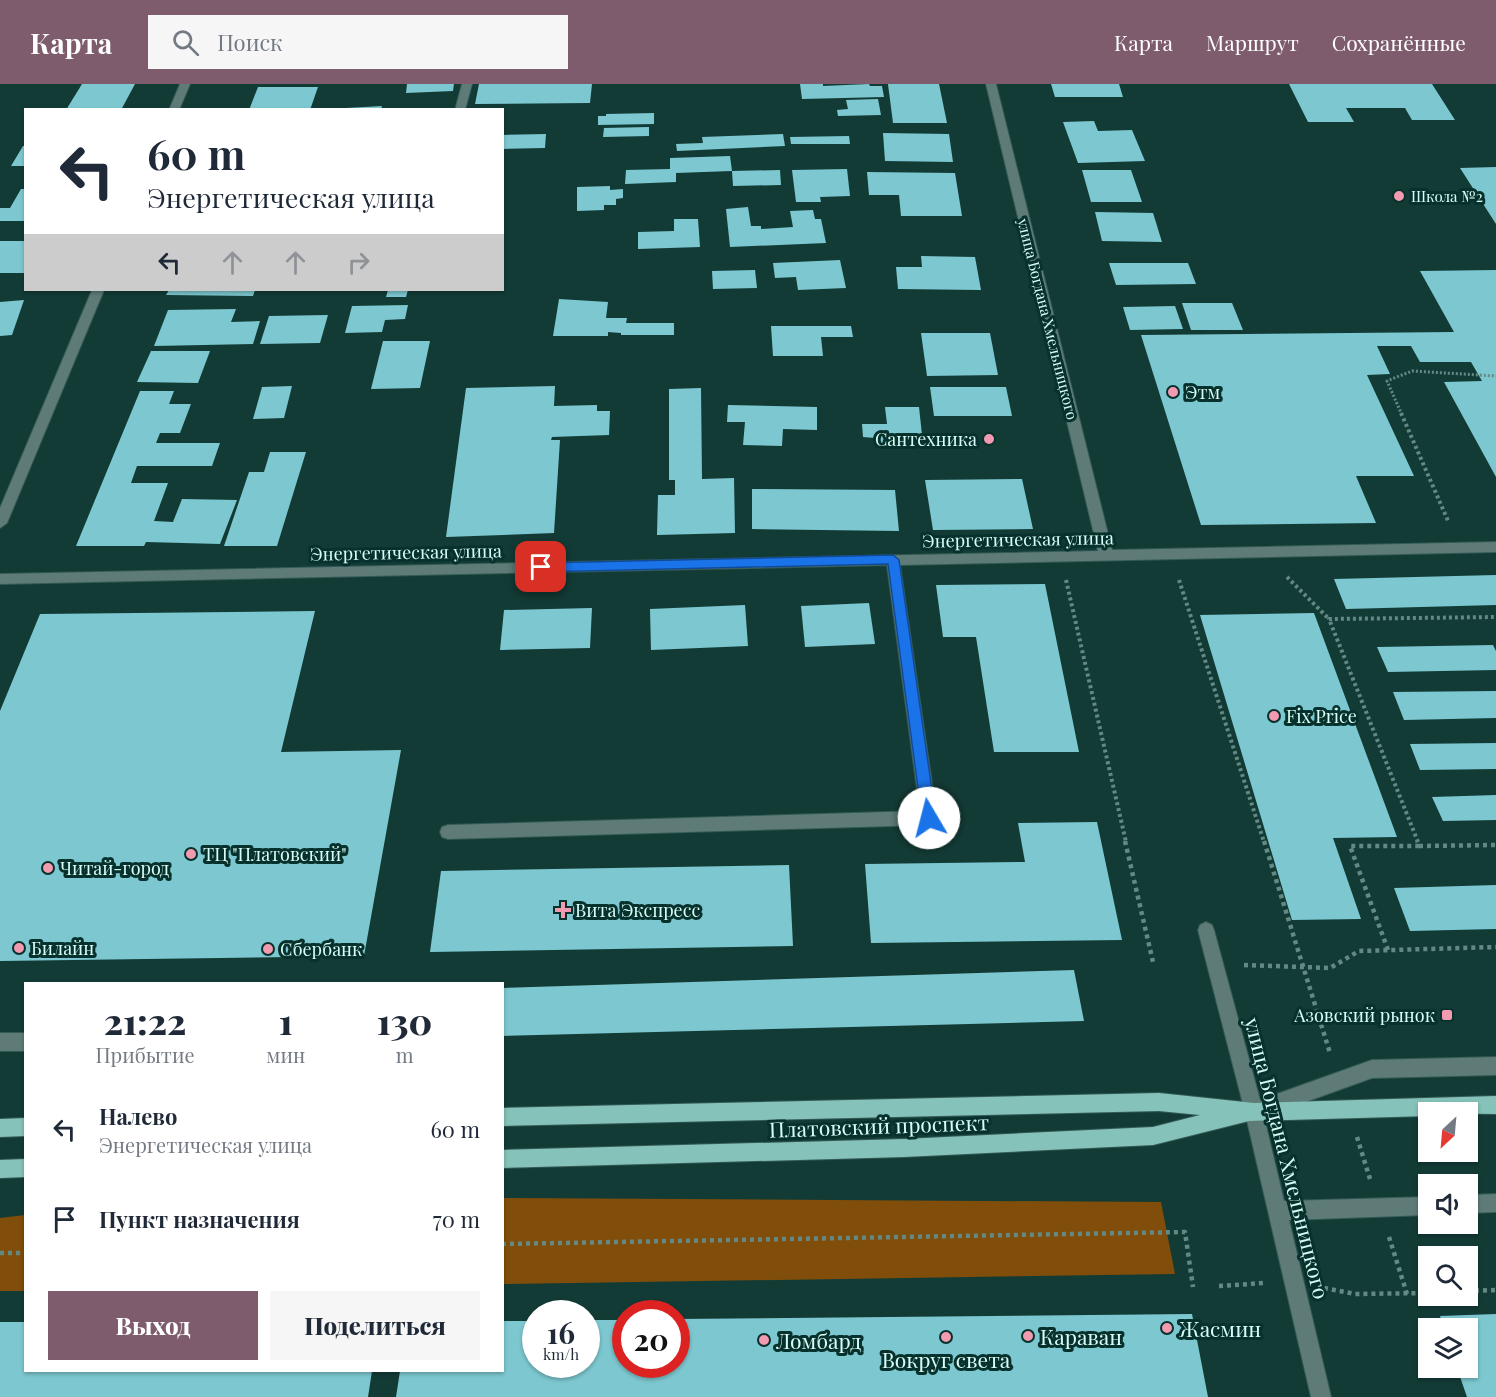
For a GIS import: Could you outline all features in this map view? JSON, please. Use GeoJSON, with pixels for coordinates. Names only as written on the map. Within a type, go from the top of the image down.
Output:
{"type":"FeatureCollection","features":[{"type":"Feature","properties":{"kind":"main road","name":"Платовский проспект"},"geometry":{"type":"LineString","coordinates":[[504,1118],[1159,1102],[1254,1112],[1496,1106]]}},
{"type":"Feature","properties":{"kind":"main road","name":"Платовский проспект"},"geometry":{"type":"LineString","coordinates":[[504,1159],[904,1148],[1153,1136],[1254,1112]]}},
{"type":"Feature","properties":{"kind":"main road"},"geometry":{"type":"LineString","coordinates":[[0,1128],[24,1127]]}},
{"type":"Feature","properties":{"kind":"main road"},"geometry":{"type":"LineString","coordinates":[[0,1169],[24,1168]]}},
{"type":"Feature","properties":{"kind":"street"},"geometry":{"type":"LineString","coordinates":[[175,108],[185,84]]}},
{"type":"Feature","properties":{"kind":"street"},"geometry":{"type":"LineString","coordinates":[[460,108],[466,84]]}},
{"type":"Feature","properties":{"kind":"street","name":"улица Богдана Хмельницкого"},"geometry":{"type":"LineString","coordinates":[[991,84],[1106,555]]}},
{"type":"Feature","properties":{"kind":"street"},"geometry":{"type":"LineString","coordinates":[[0,523],[98,291]]}},
{"type":"Feature","properties":{"kind":"street","name":"Энергетическая улица"},"geometry":{"type":"LineString","coordinates":[[0,579],[1496,548]]}},
{"type":"Feature","properties":{"kind":"street"},"geometry":{"type":"LineString","coordinates":[[448,832],[929,818],[893,560]]}},
{"type":"Feature","properties":{"kind":"street","name":"улица Богдана Хмельницкого"},"geometry":{"type":"LineString","coordinates":[[1206,930],[1254,1112],[1321,1397]]}},
{"type":"Feature","properties":{"kind":"street"},"geometry":{"type":"LineString","coordinates":[[0,1042],[24,1042]]}},
{"type":"Feature","properties":{"kind":"street"},"geometry":{"type":"LineString","coordinates":[[1254,1112],[1372,1069],[1496,1066]]}},
{"type":"Feature","properties":{"kind":"street"},"geometry":{"type":"LineString","coordinates":[[1478,1204],[1496,1203]]}},
{"type":"Feature","properties":{"kind":"street"},"geometry":{"type":"LineString","coordinates":[[1278,1211],[1418,1206]]}},
{"type":"Feature","properties":{"kind":"path"},"geometry":{"type":"LineString","coordinates":[[1460,548],[1387,381],[1412,371],[1496,376]]}},
{"type":"Feature","properties":{"kind":"path"},"geometry":{"type":"LineString","coordinates":[[1262,552],[1329,619],[1419,846]]}},
{"type":"Feature","properties":{"kind":"path"},"geometry":{"type":"LineString","coordinates":[[1170,554],[1305,967]]}},
{"type":"Feature","properties":{"kind":"path"},"geometry":{"type":"LineString","coordinates":[[1060,556],[1153,962]]}},
{"type":"Feature","properties":{"kind":"path"},"geometry":{"type":"LineString","coordinates":[[1329,619],[1496,617]]}},
{"type":"Feature","properties":{"kind":"path"},"geometry":{"type":"LineString","coordinates":[[1388,950],[1350,846],[1496,845]]}},
{"type":"Feature","properties":{"kind":"path"},"geometry":{"type":"LineString","coordinates":[[1215,964],[1330,968],[1359,951],[1496,947]]}},
{"type":"Feature","properties":{"kind":"path"},"geometry":{"type":"LineString","coordinates":[[504,1244],[1185,1232],[1193,1287]]}},
{"type":"Feature","properties":{"kind":"path"},"geometry":{"type":"LineString","coordinates":[[0,1253],[24,1253]]}},
{"type":"Feature","properties":{"kind":"path"},"geometry":{"type":"LineString","coordinates":[[1478,1291],[1496,1290]]}},
{"type":"Feature","properties":{"kind":"shaded area"},"geometry":{"type":"Polygon","coordinates":[[[504,1198],[1161,1202],[1175,1274],[504,1284],[504,1198]]]}},
{"type":"Feature","properties":{"kind":"shaded area"},"geometry":{"type":"Polygon","coordinates":[[[24,1215],[24,1291],[0,1291],[0,1218],[24,1215]]]}},
{"type":"Feature","properties":{"kind":"building"},"geometry":{"type":"Polygon","coordinates":[[[82,84],[135,84],[122,108],[67,108],[82,84]]]}},
{"type":"Feature","properties":{"kind":"building"},"geometry":{"type":"Polygon","coordinates":[[[407,84],[454,84],[453,91],[406,93],[407,84]]]}},
{"type":"Feature","properties":{"kind":"building"},"geometry":{"type":"Polygon","coordinates":[[[479,84],[592,84],[590,103],[475,104],[479,84]]]}},
{"type":"Feature","properties":{"kind":"building"},"geometry":{"type":"Polygon","coordinates":[[[800,84],[882,86],[884,97],[802,99],[800,84]]]}},
{"type":"Feature","properties":{"kind":"building"},"geometry":{"type":"Polygon","coordinates":[[[888,84],[939,84],[947,123],[893,123],[888,84]]]}},
{"type":"Feature","properties":{"kind":"building"},"geometry":{"type":"Polygon","coordinates":[[[1051,84],[1119,84],[1123,97],[1055,97],[1051,84]]]}},
{"type":"Feature","properties":{"kind":"building"},"geometry":{"type":"Polygon","coordinates":[[[1289,84],[1432,84],[1455,120],[1412,120],[1405,108],[1346,108],[1354,122],[1308,122],[1289,84]]]}},
{"type":"Feature","properties":{"kind":"building"},"geometry":{"type":"Polygon","coordinates":[[[258,87],[318,87],[311,108],[250,108],[258,87]]]}},
{"type":"Feature","properties":{"kind":"building"},"geometry":{"type":"Polygon","coordinates":[[[878,99],[881,115],[838,116],[837,110],[848,109],[846,100],[878,99]]]}},
{"type":"Feature","properties":{"kind":"building"},"geometry":{"type":"Polygon","coordinates":[[[382,106],[382,108],[346,108],[382,106]]]}},
{"type":"Feature","properties":{"kind":"building"},"geometry":{"type":"Polygon","coordinates":[[[654,113],[654,124],[598,125],[598,116],[606,116],[606,114],[654,113]]]}},
{"type":"Feature","properties":{"kind":"building"},"geometry":{"type":"Polygon","coordinates":[[[1094,121],[1098,131],[1132,130],[1145,161],[1078,163],[1063,122],[1094,121]]]}},
{"type":"Feature","properties":{"kind":"building"},"geometry":{"type":"Polygon","coordinates":[[[649,127],[649,136],[603,137],[604,128],[649,127]]]}},
{"type":"Feature","properties":{"kind":"building"},"geometry":{"type":"Polygon","coordinates":[[[883,133],[949,134],[953,162],[885,161],[883,133]]]}},
{"type":"Feature","properties":{"kind":"building"},"geometry":{"type":"Polygon","coordinates":[[[546,134],[545,148],[504,149],[504,135],[546,134]]]}},
{"type":"Feature","properties":{"kind":"building"},"geometry":{"type":"Polygon","coordinates":[[[783,134],[785,146],[677,151],[676,144],[703,143],[702,137],[783,134]]]}},
{"type":"Feature","properties":{"kind":"building"},"geometry":{"type":"Polygon","coordinates":[[[849,136],[850,144],[791,144],[790,137],[849,136]]]}},
{"type":"Feature","properties":{"kind":"building"},"geometry":{"type":"Polygon","coordinates":[[[23,146],[24,146],[24,166],[11,166],[23,146]]]}},
{"type":"Feature","properties":{"kind":"building"},"geometry":{"type":"Polygon","coordinates":[[[730,156],[732,171],[676,173],[676,182],[625,184],[626,170],[670,169],[670,158],[730,156]]]}},
{"type":"Feature","properties":{"kind":"building"},"geometry":{"type":"Polygon","coordinates":[[[1496,167],[1496,224],[1460,168],[1496,167]]]}},
{"type":"Feature","properties":{"kind":"building"},"geometry":{"type":"Polygon","coordinates":[[[847,169],[850,196],[820,197],[821,202],[796,202],[792,170],[847,169]]]}},
{"type":"Feature","properties":{"kind":"building"},"geometry":{"type":"Polygon","coordinates":[[[780,170],[781,185],[733,186],[732,171],[780,170]]]}},
{"type":"Feature","properties":{"kind":"building"},"geometry":{"type":"Polygon","coordinates":[[[1082,170],[1131,170],[1142,202],[1091,202],[1082,170]]]}},
{"type":"Feature","properties":{"kind":"building"},"geometry":{"type":"Polygon","coordinates":[[[867,172],[955,173],[962,216],[901,216],[899,195],[869,195],[867,172]]]}},
{"type":"Feature","properties":{"kind":"building"},"geometry":{"type":"Polygon","coordinates":[[[610,186],[610,190],[623,189],[623,198],[616,199],[616,205],[604,205],[604,210],[577,211],[577,187],[610,186]]]}},
{"type":"Feature","properties":{"kind":"building"},"geometry":{"type":"Polygon","coordinates":[[[21,189],[24,189],[24,221],[0,221],[0,208],[10,208],[21,189]]]}},
{"type":"Feature","properties":{"kind":"building"},"geometry":{"type":"Polygon","coordinates":[[[748,207],[751,226],[761,226],[761,229],[793,227],[790,211],[813,210],[815,219],[821,219],[826,243],[730,247],[726,209],[748,207]]]}},
{"type":"Feature","properties":{"kind":"building"},"geometry":{"type":"Polygon","coordinates":[[[1095,212],[1153,213],[1162,242],[1102,241],[1095,212]]]}},
{"type":"Feature","properties":{"kind":"building"},"geometry":{"type":"Polygon","coordinates":[[[674,219],[698,219],[700,247],[638,249],[638,232],[674,231],[674,219]]]}},
{"type":"Feature","properties":{"kind":"building"},"geometry":{"type":"Polygon","coordinates":[[[0,241],[24,241],[24,273],[0,273],[0,241]]]}},
{"type":"Feature","properties":{"kind":"building"},"geometry":{"type":"Polygon","coordinates":[[[921,256],[975,257],[981,290],[898,289],[896,267],[922,267],[921,256]]]}},
{"type":"Feature","properties":{"kind":"building"},"geometry":{"type":"Polygon","coordinates":[[[840,260],[846,288],[798,290],[796,277],[775,278],[773,263],[840,260]]]}},
{"type":"Feature","properties":{"kind":"building"},"geometry":{"type":"Polygon","coordinates":[[[1109,263],[1188,263],[1196,284],[1116,285],[1109,263]]]}},
{"type":"Feature","properties":{"kind":"building"},"geometry":{"type":"Polygon","coordinates":[[[755,270],[757,288],[713,289],[712,271],[755,270]]]}},
{"type":"Feature","properties":{"kind":"building"},"geometry":{"type":"Polygon","coordinates":[[[1496,270],[1496,477],[1444,382],[1482,381],[1471,362],[1420,362],[1411,346],[1377,346],[1390,374],[1367,375],[1414,476],[1356,476],[1376,523],[1201,525],[1141,335],[1454,332],[1420,271],[1496,270]]]}},
{"type":"Feature","properties":{"kind":"building"},"geometry":{"type":"Polygon","coordinates":[[[168,291],[255,291],[253,296],[166,295],[168,291]]]}},
{"type":"Feature","properties":{"kind":"building"},"geometry":{"type":"Polygon","coordinates":[[[388,291],[408,291],[406,297],[386,297],[388,291]]]}},
{"type":"Feature","properties":{"kind":"building"},"geometry":{"type":"Polygon","coordinates":[[[559,299],[608,302],[606,318],[627,318],[626,323],[674,323],[674,335],[621,335],[621,333],[608,332],[608,336],[553,336],[559,299]]]}},
{"type":"Feature","properties":{"kind":"building"},"geometry":{"type":"Polygon","coordinates":[[[24,300],[12,335],[0,336],[0,302],[24,300]]]}},
{"type":"Feature","properties":{"kind":"building"},"geometry":{"type":"Polygon","coordinates":[[[1182,303],[1232,303],[1243,330],[1191,330],[1182,303]]]}},
{"type":"Feature","properties":{"kind":"building"},"geometry":{"type":"Polygon","coordinates":[[[408,305],[405,319],[385,320],[382,332],[345,333],[352,306],[408,305]]]}},
{"type":"Feature","properties":{"kind":"building"},"geometry":{"type":"Polygon","coordinates":[[[1175,306],[1183,329],[1130,330],[1123,307],[1175,306]]]}},
{"type":"Feature","properties":{"kind":"building"},"geometry":{"type":"Polygon","coordinates":[[[236,309],[231,322],[260,321],[253,344],[154,346],[168,310],[236,309]]]}},
{"type":"Feature","properties":{"kind":"building"},"geometry":{"type":"Polygon","coordinates":[[[328,315],[320,343],[260,344],[269,316],[328,315]]]}},
{"type":"Feature","properties":{"kind":"building"},"geometry":{"type":"Polygon","coordinates":[[[771,326],[851,326],[853,337],[821,337],[823,356],[773,356],[771,326]]]}},
{"type":"Feature","properties":{"kind":"building"},"geometry":{"type":"Polygon","coordinates":[[[921,333],[990,333],[998,375],[927,376],[921,333]]]}},
{"type":"Feature","properties":{"kind":"building"},"geometry":{"type":"Polygon","coordinates":[[[383,341],[430,341],[420,388],[371,389],[383,341]]]}},
{"type":"Feature","properties":{"kind":"building"},"geometry":{"type":"Polygon","coordinates":[[[151,351],[210,351],[198,383],[137,382],[151,351]]]}},
{"type":"Feature","properties":{"kind":"building"},"geometry":{"type":"Polygon","coordinates":[[[292,386],[284,418],[253,419],[262,387],[292,386]]]}},
{"type":"Feature","properties":{"kind":"building"},"geometry":{"type":"Polygon","coordinates":[[[555,386],[554,406],[597,405],[597,411],[610,411],[609,435],[552,437],[551,440],[560,440],[554,533],[446,537],[466,388],[555,386]]]}},
{"type":"Feature","properties":{"kind":"building"},"geometry":{"type":"Polygon","coordinates":[[[930,387],[1006,387],[1012,416],[934,416],[930,387]]]}},
{"type":"Feature","properties":{"kind":"building"},"geometry":{"type":"Polygon","coordinates":[[[701,388],[702,479],[734,478],[735,533],[657,535],[658,495],[675,495],[675,480],[669,480],[669,389],[701,388]]]}},
{"type":"Feature","properties":{"kind":"building"},"geometry":{"type":"Polygon","coordinates":[[[140,391],[174,391],[169,404],[191,404],[180,433],[160,433],[156,443],[220,443],[212,466],[137,466],[131,483],[168,483],[154,521],[173,522],[182,499],[237,500],[220,544],[146,542],[144,546],[76,546],[140,391]]]}},
{"type":"Feature","properties":{"kind":"building"},"geometry":{"type":"Polygon","coordinates":[[[728,405],[817,407],[817,430],[783,429],[782,446],[743,445],[745,422],[727,422],[728,405]]]}},
{"type":"Feature","properties":{"kind":"building"},"geometry":{"type":"Polygon","coordinates":[[[885,407],[919,407],[922,435],[931,435],[932,440],[922,441],[923,444],[876,445],[875,438],[863,437],[862,424],[887,424],[885,407]]]}},
{"type":"Feature","properties":{"kind":"building"},"geometry":{"type":"Polygon","coordinates":[[[270,452],[306,452],[277,546],[224,546],[249,472],[264,472],[270,452]]]}},
{"type":"Feature","properties":{"kind":"building"},"geometry":{"type":"Polygon","coordinates":[[[1022,479],[1033,529],[933,530],[925,480],[1022,479]]]}},
{"type":"Feature","properties":{"kind":"building"},"geometry":{"type":"Polygon","coordinates":[[[752,489],[895,490],[899,531],[752,529],[752,489]]]}},
{"type":"Feature","properties":{"kind":"building"},"geometry":{"type":"Polygon","coordinates":[[[1496,575],[1496,605],[1346,609],[1334,579],[1496,575]]]}},
{"type":"Feature","properties":{"kind":"building"},"geometry":{"type":"Polygon","coordinates":[[[1045,584],[1079,752],[994,752],[976,637],[943,637],[936,585],[1045,584]]]}},
{"type":"Feature","properties":{"kind":"building"},"geometry":{"type":"Polygon","coordinates":[[[869,603],[875,644],[805,647],[801,606],[869,603]]]}},
{"type":"Feature","properties":{"kind":"building"},"geometry":{"type":"Polygon","coordinates":[[[745,605],[748,646],[651,650],[650,609],[745,605]]]}},
{"type":"Feature","properties":{"kind":"building"},"geometry":{"type":"Polygon","coordinates":[[[592,608],[590,648],[500,650],[504,610],[592,608]]]}},
{"type":"Feature","properties":{"kind":"building","name":"ТЦ \"Платовский\""},"geometry":{"type":"Polygon","coordinates":[[[315,611],[281,752],[401,750],[364,956],[0,961],[0,711],[40,614],[315,611]]]}},
{"type":"Feature","properties":{"kind":"building"},"geometry":{"type":"Polygon","coordinates":[[[1314,613],[1397,837],[1333,838],[1361,919],[1292,920],[1200,615],[1314,613]]]}},
{"type":"Feature","properties":{"kind":"building"},"geometry":{"type":"Polygon","coordinates":[[[1493,645],[1496,651],[1496,670],[1388,672],[1377,647],[1493,645]]]}},
{"type":"Feature","properties":{"kind":"building"},"geometry":{"type":"Polygon","coordinates":[[[1496,691],[1496,718],[1404,720],[1393,692],[1496,691]]]}},
{"type":"Feature","properties":{"kind":"building"},"geometry":{"type":"Polygon","coordinates":[[[1496,743],[1496,769],[1420,770],[1410,744],[1496,743]]]}},
{"type":"Feature","properties":{"kind":"building"},"geometry":{"type":"Polygon","coordinates":[[[1496,795],[1496,820],[1443,821],[1432,797],[1496,795]]]}},
{"type":"Feature","properties":{"kind":"building"},"geometry":{"type":"Polygon","coordinates":[[[1097,822],[1122,940],[871,943],[865,864],[1025,862],[1018,823],[1097,822]]]}},
{"type":"Feature","properties":{"kind":"building"},"geometry":{"type":"Polygon","coordinates":[[[789,865],[793,946],[430,952],[441,871],[789,865]]]}},
{"type":"Feature","properties":{"kind":"building"},"geometry":{"type":"Polygon","coordinates":[[[1496,885],[1496,929],[1410,931],[1394,888],[1496,885]]]}},
{"type":"Feature","properties":{"kind":"building"},"geometry":{"type":"Polygon","coordinates":[[[1074,970],[1084,1021],[504,1036],[504,988],[1074,970]]]}},
{"type":"Feature","properties":{"kind":"building"},"geometry":{"type":"Polygon","coordinates":[[[1192,1314],[1208,1397],[396,1397],[400,1372],[504,1372],[504,1321],[522,1321],[522,1378],[600,1378],[600,1320],[612,1320],[612,1378],[690,1378],[690,1319],[1192,1314]]]}},
{"type":"Feature","properties":{"kind":"building"},"geometry":{"type":"Polygon","coordinates":[[[1496,1314],[1496,1397],[1467,1397],[1460,1378],[1478,1378],[1478,1318],[1441,1318],[1440,1316],[1496,1314]]]}},
{"type":"Feature","properties":{"kind":"building"},"geometry":{"type":"Polygon","coordinates":[[[0,1322],[24,1322],[24,1372],[372,1372],[368,1397],[0,1397],[0,1322]]]}},
{"type":"Feature","properties":{"kind":"place","name":"Школа №2"},"geometry":{"type":"Point","coordinates":[1399,196]}},
{"type":"Feature","properties":{"kind":"place","name":"Этм"},"geometry":{"type":"Point","coordinates":[1173,392]}},
{"type":"Feature","properties":{"kind":"place","name":"Сантехника"},"geometry":{"type":"Point","coordinates":[989,439]}},
{"type":"Feature","properties":{"kind":"place","name":"Fix Price"},"geometry":{"type":"Point","coordinates":[1274,716]}},
{"type":"Feature","properties":{"kind":"place","name":"ТЦ \"Платовский\""},"geometry":{"type":"Point","coordinates":[191,854]}},
{"type":"Feature","properties":{"kind":"place","name":"Читай-город"},"geometry":{"type":"Point","coordinates":[48,868]}},
{"type":"Feature","properties":{"kind":"place","name":"Вита Экспресс"},"geometry":{"type":"Point","coordinates":[563,910]}},
{"type":"Feature","properties":{"kind":"place","name":"Билайн"},"geometry":{"type":"Point","coordinates":[19,948]}},
{"type":"Feature","properties":{"kind":"place","name":"Сбербанк"},"geometry":{"type":"Point","coordinates":[268,949]}},
{"type":"Feature","properties":{"kind":"place","name":"Азовский рынок"},"geometry":{"type":"Point","coordinates":[1447,1015]}},
{"type":"Feature","properties":{"kind":"place","name":"Жасмин"},"geometry":{"type":"Point","coordinates":[1167,1328]}},
{"type":"Feature","properties":{"kind":"place","name":"Караван"},"geometry":{"type":"Point","coordinates":[1028,1336]}},
{"type":"Feature","properties":{"kind":"place","name":"Вокруг света"},"geometry":{"type":"Point","coordinates":[946,1337]}},
{"type":"Feature","properties":{"kind":"place","name":"Ломбард"},"geometry":{"type":"Point","coordinates":[764,1340]}},
{"type":"Feature","properties":{"kind":"route"},"geometry":{"type":"LineString","coordinates":[[541,567],[893,560],[929,818]]}}]}
